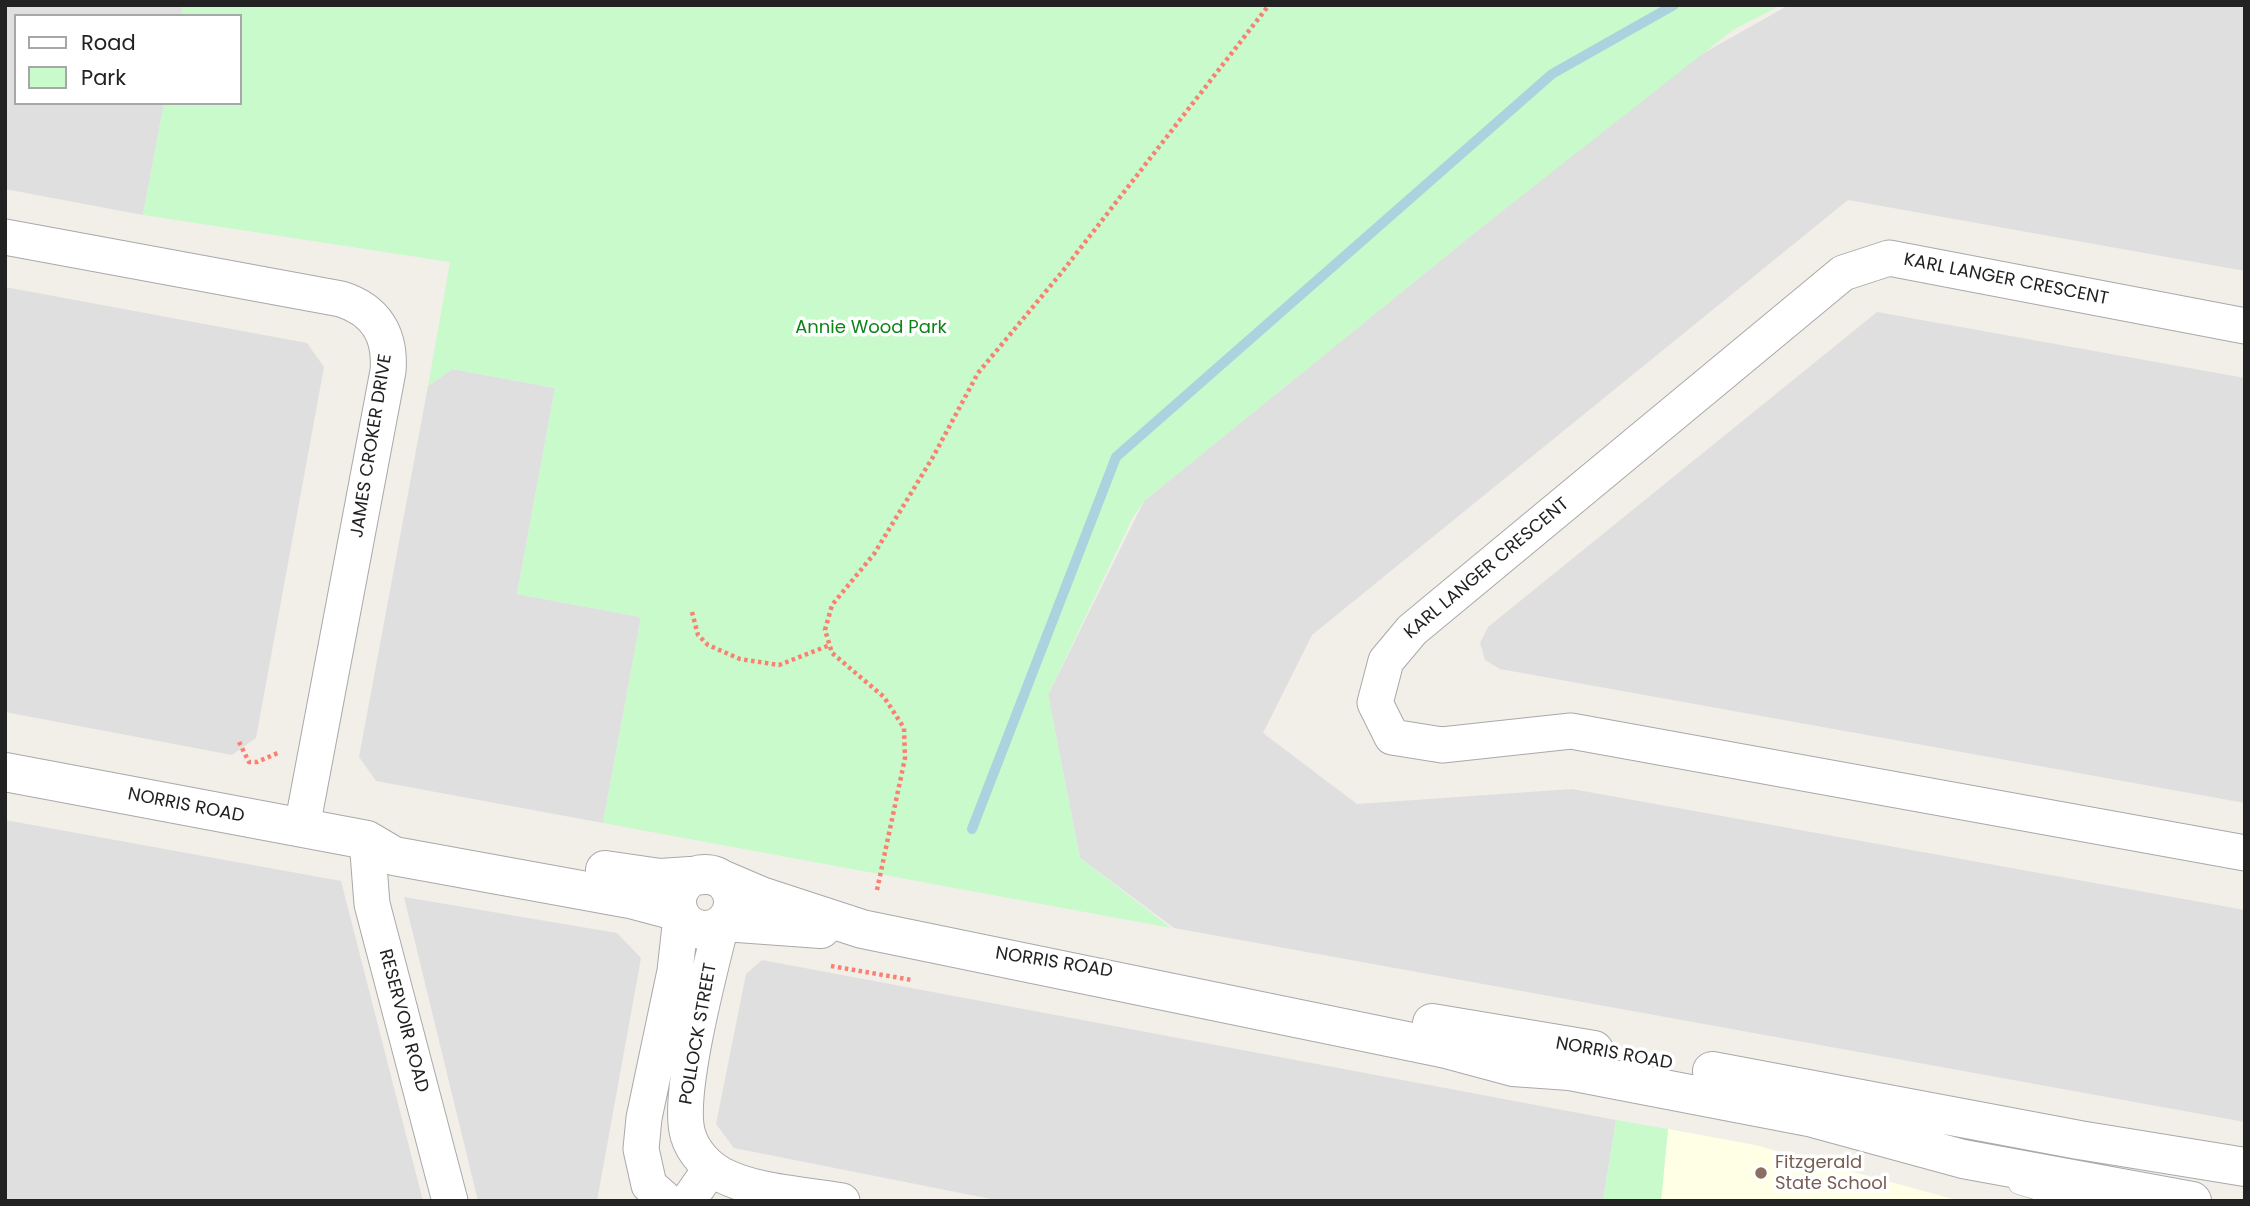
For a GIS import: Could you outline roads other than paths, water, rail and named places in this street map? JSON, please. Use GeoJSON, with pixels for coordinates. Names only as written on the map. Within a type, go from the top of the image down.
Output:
{"type":"FeatureCollection","features":[{"type":"Feature","properties":{"kind":"street","name":"JAMES CROKER DRIVE"},"geometry":{"type":"LineString","coordinates":[[5,237],[341,299],[362,307],[384,332],[389,358],[386,386],[302,827]]}},
{"type":"Feature","properties":{"kind":"street","name":"KARL LANGER CRESCENT"},"geometry":{"type":"LineString","coordinates":[[2245,326],[1889,258],[1843,274],[1412,630],[1387,661],[1375,703],[1392,737],[1442,745],[1571,731],[2245,853]]}},
{"type":"Feature","properties":{"kind":"street","name":"NORRIS ROAD"},"geometry":{"type":"LineString","coordinates":[[5,772],[367,840],[394,856],[630,899],[680,914],[697,929],[706,930],[722,924],[862,929]]}},
{"type":"Feature","properties":{"kind":"street","name":"NORRIS ROAD"},"geometry":{"type":"LineString","coordinates":[[367,840],[396,832],[643,877],[710,875],[761,897],[862,929],[981,951],[1514,1036],[2036,1132],[2245,1167]]}},
{"type":"Feature","properties":{"kind":"street","name":"RESERVOIR ROAD"},"geometry":{"type":"LineString","coordinates":[[367,840],[372,904],[450,1201]]}},
{"type":"Feature","properties":{"kind":"street"},"geometry":{"type":"LineString","coordinates":[[680,914],[680,889],[688,880],[710,875],[726,884],[732,899],[732,908],[722,924]]}},
{"type":"Feature","properties":{"kind":"street","name":"POLLOCK STREET"},"geometry":{"type":"LineString","coordinates":[[680,914],[687,1086],[685,1123],[692,1145],[711,1168],[739,1182],[789,1196],[842,1201]]}},
{"type":"Feature","properties":{"kind":"street","name":"POLLOCK STREET"},"geometry":{"type":"LineString","coordinates":[[667,1201],[649,1185],[641,1149],[644,1118],[685,1008],[722,924]]}},
{"type":"Feature","properties":{"kind":"street","name":"NORRIS ROAD"},"geometry":{"type":"LineString","coordinates":[[981,951],[1446,1049],[1505,1066],[1570,1071],[1808,1117],[1963,1159],[2027,1187],[2192,1201]]}},
{"type":"Feature","properties":{"kind":"street"},"geometry":{"type":"LineString","coordinates":[[2027,1187],[2036,1132]]}},
{"type":"Feature","properties":{"kind":"street"},"geometry":{"type":"LineString","coordinates":[[688,1201],[711,1168]]}},
{"type":"Feature","properties":{"kind":"lane"},"geometry":{"type":"LineString","coordinates":[[2027,1187],[2071,1201]]}},
{"type":"Feature","properties":{"kind":"waterway"},"geometry":{"type":"LineString","coordinates":[[972,829],[1116,457],[1552,74],[1674,5]]}},
{"type":"Feature","properties":{"kind":"place","name":"Fitzgerald State School"},"geometry":{"type":"Point","coordinates":[1761,1173]}},
{"type":"Feature","properties":{"kind":"park label","name":"Annie Wood Park"},"geometry":{"type":"Point","coordinates":[871,328]}}]}
